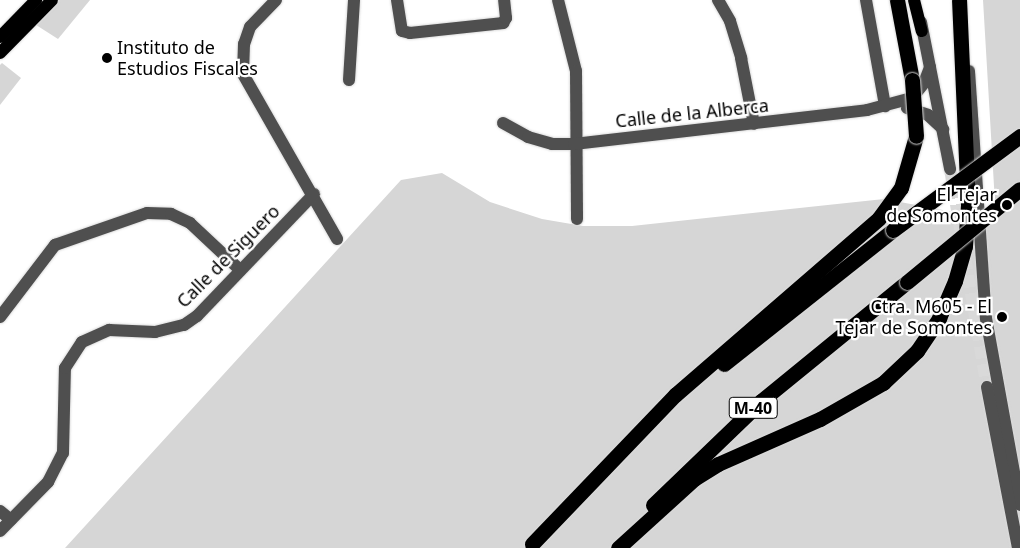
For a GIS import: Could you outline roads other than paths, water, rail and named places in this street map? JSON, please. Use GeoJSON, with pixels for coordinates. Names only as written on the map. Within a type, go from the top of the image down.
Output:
{"type":"FeatureCollection","features":[{"type":"Feature","properties":{"kind":"highway"},"geometry":{"type":"LineString","coordinates":[[534,546],[675,395],[879,218],[901,188],[916,136],[912,80],[897,0]]}},
{"type":"Feature","properties":{"kind":"highway"},"geometry":{"type":"LineString","coordinates":[[618,548],[694,479],[710,469],[744,451],[820,419],[883,383],[917,352],[939,318],[955,282],[965,246],[968,205],[959,0]]}},
{"type":"Feature","properties":{"kind":"highway","name":"M-40"},"geometry":{"type":"LineString","coordinates":[[534,546],[724,364],[893,230],[1020,136]]}},
{"type":"Feature","properties":{"kind":"highway","name":"M-40"},"geometry":{"type":"LineString","coordinates":[[612,548],[760,401],[1020,189]]}},
{"type":"Feature","properties":{"kind":"main road"},"geometry":{"type":"LineString","coordinates":[[0,37],[36,0]]}},
{"type":"Feature","properties":{"kind":"main road"},"geometry":{"type":"LineString","coordinates":[[0,53],[52,0]]}},
{"type":"Feature","properties":{"kind":"main road"},"geometry":{"type":"LineString","coordinates":[[916,0],[922,31]]}},
{"type":"Feature","properties":{"kind":"street"},"geometry":{"type":"LineString","coordinates":[[276,0],[250,27],[244,44],[243,74],[314,194],[337,239]]}},
{"type":"Feature","properties":{"kind":"street"},"geometry":{"type":"LineString","coordinates":[[349,80],[354,0]]}},
{"type":"Feature","properties":{"kind":"street"},"geometry":{"type":"LineString","coordinates":[[397,0],[402,31],[410,33],[503,23],[506,18],[504,0]]}},
{"type":"Feature","properties":{"kind":"street"},"geometry":{"type":"LineString","coordinates":[[558,0],[576,71],[574,144],[577,219]]}},
{"type":"Feature","properties":{"kind":"street"},"geometry":{"type":"LineString","coordinates":[[718,0],[730,21],[741,58],[754,124]]}},
{"type":"Feature","properties":{"kind":"street"},"geometry":{"type":"LineString","coordinates":[[866,0],[887,106]]}},
{"type":"Feature","properties":{"kind":"street"},"geometry":{"type":"LineString","coordinates":[[966,0],[986,318],[1020,505]]}},
{"type":"Feature","properties":{"kind":"street"},"geometry":{"type":"LineString","coordinates":[[922,31],[950,168]]}},
{"type":"Feature","properties":{"kind":"street"},"geometry":{"type":"LineString","coordinates":[[887,106],[912,98],[924,83],[930,67]]}},
{"type":"Feature","properties":{"kind":"street"},"geometry":{"type":"LineString","coordinates":[[887,106],[912,108],[928,115],[943,130]]}},
{"type":"Feature","properties":{"kind":"street","name":"Calle de la Alberca"},"geometry":{"type":"LineString","coordinates":[[503,123],[528,137],[552,144],[574,144],[754,124],[887,106]]}},
{"type":"Feature","properties":{"kind":"street","name":"Calle de Siguero"},"geometry":{"type":"LineString","coordinates":[[0,532],[48,482],[63,453],[65,368],[82,342],[109,330],[155,332],[184,325],[314,194]]}},
{"type":"Feature","properties":{"kind":"street"},"geometry":{"type":"LineString","coordinates":[[0,317],[55,245],[147,214],[171,214],[190,223],[240,270]]}},
{"type":"Feature","properties":{"kind":"street"},"geometry":{"type":"LineString","coordinates":[[987,387],[1018,548]]}},
{"type":"Feature","properties":{"kind":"street"},"geometry":{"type":"LineString","coordinates":[[0,511],[11,520]]}},
{"type":"Feature","properties":{"kind":"tunnel"},"geometry":{"type":"LineString","coordinates":[[950,169],[987,387]]}},
{"type":"Feature","properties":{"kind":"place","name":"Instituto de Estudios Fiscales"},"geometry":{"type":"Point","coordinates":[107,58]}},
{"type":"Feature","properties":{"kind":"place","name":"El Tejar de Somontes"},"geometry":{"type":"Point","coordinates":[1007,205]}},
{"type":"Feature","properties":{"kind":"place","name":"Ctra. M605 - El Tejar de Somontes"},"geometry":{"type":"Point","coordinates":[1002,317]}}]}
